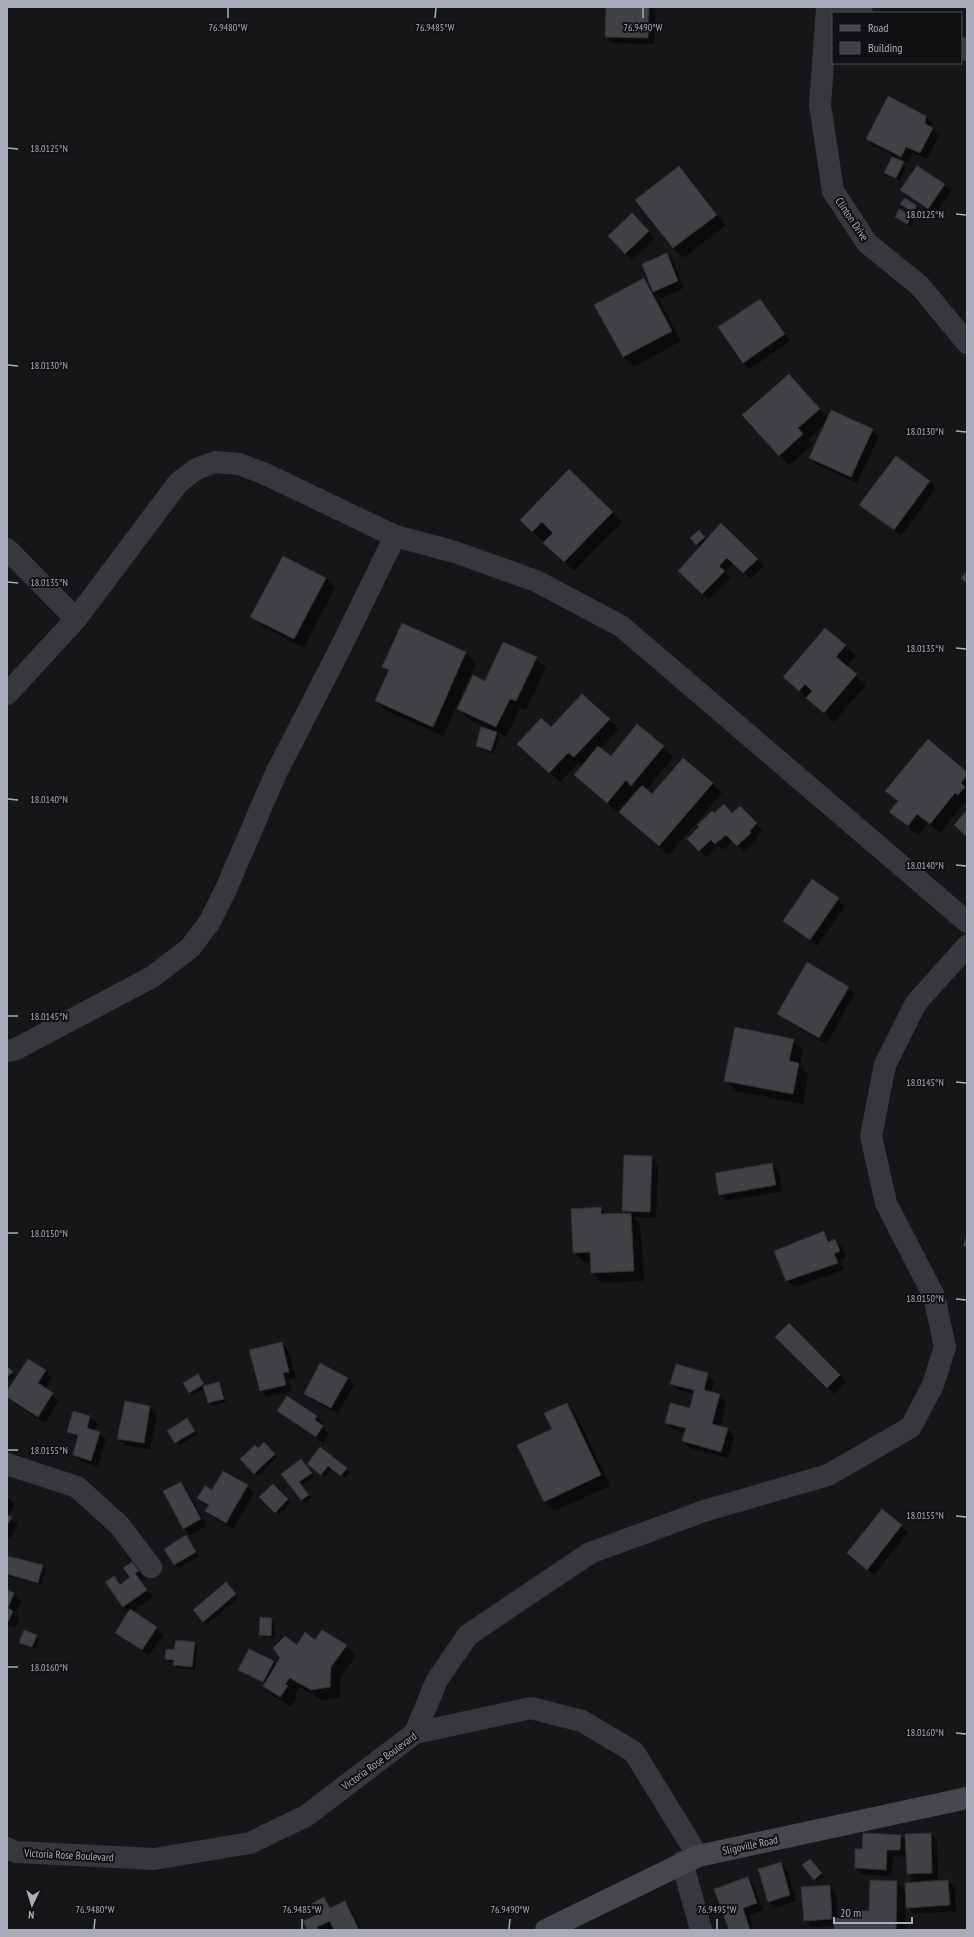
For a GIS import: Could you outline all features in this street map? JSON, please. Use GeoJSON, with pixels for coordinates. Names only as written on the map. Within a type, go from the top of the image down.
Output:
{"type":"FeatureCollection","features":[{"type":"Feature","properties":{"kind":"street","name":"Clinton Drive"},"geometry":{"type":"LineString","coordinates":[[827,7],[820,105],[833,191],[867,243],[920,286],[967,343]]}},
{"type":"Feature","properties":{"kind":"street"},"geometry":{"type":"LineString","coordinates":[[845,7],[859,12]]}},
{"type":"Feature","properties":{"kind":"street"},"geometry":{"type":"LineString","coordinates":[[7,694],[76,619],[178,483],[196,469],[215,462],[239,464],[263,473],[395,536],[456,552],[536,582],[621,626],[967,922]]}},
{"type":"Feature","properties":{"kind":"street"},"geometry":{"type":"LineString","coordinates":[[7,1051],[16,1049],[152,977],[190,948],[209,923],[226,889],[276,773],[341,647],[395,536]]}},
{"type":"Feature","properties":{"kind":"street"},"geometry":{"type":"LineString","coordinates":[[7,549],[76,619]]}},
{"type":"Feature","properties":{"kind":"street"},"geometry":{"type":"LineString","coordinates":[[415,1733],[437,1680],[468,1635],[590,1553],[704,1511],[828,1475],[911,1427],[933,1385],[945,1347],[934,1296],[886,1202],[871,1136],[885,1065],[912,1010],[916,1003],[967,946]]}},
{"type":"Feature","properties":{"kind":"street"},"geometry":{"type":"LineString","coordinates":[[7,1464],[77,1487],[120,1526],[151,1567]]}},
{"type":"Feature","properties":{"kind":"street","name":"Victoria Rose Boulevard"},"geometry":{"type":"LineString","coordinates":[[7,1848],[16,1852],[154,1859],[250,1843],[306,1816],[415,1733],[531,1708],[582,1721],[634,1752],[690,1859],[701,1930]]}},
{"type":"Feature","properties":{"kind":"street","name":"Sligoville Road"},"geometry":{"type":"LineString","coordinates":[[546,1930],[690,1859],[967,1798]]}},
{"type":"Feature","properties":{"kind":"building"},"geometry":{"type":"Polygon","coordinates":[[[606,7],[649,7],[648,38],[605,37],[606,7]]]}},
{"type":"Feature","properties":{"kind":"building"},"geometry":{"type":"Polygon","coordinates":[[[888,96],[926,116],[925,124],[933,128],[920,153],[906,147],[901,157],[866,139],[888,96]]]}},
{"type":"Feature","properties":{"kind":"building"},"geometry":{"type":"Polygon","coordinates":[[[892,157],[904,162],[896,178],[884,173],[892,157]]]}},
{"type":"Feature","properties":{"kind":"building"},"geometry":{"type":"Polygon","coordinates":[[[679,166],[717,215],[673,248],[635,200],[679,166]]]}},
{"type":"Feature","properties":{"kind":"building"},"geometry":{"type":"Polygon","coordinates":[[[917,166],[945,184],[928,209],[900,190],[917,166]]]}},
{"type":"Feature","properties":{"kind":"building"},"geometry":{"type":"Polygon","coordinates":[[[905,198],[917,206],[913,212],[900,204],[905,198]]]}},
{"type":"Feature","properties":{"kind":"building"},"geometry":{"type":"Polygon","coordinates":[[[899,209],[912,216],[907,224],[895,217],[899,209]]]}},
{"type":"Feature","properties":{"kind":"building"},"geometry":{"type":"Polygon","coordinates":[[[632,213],[649,231],[625,254],[608,236],[632,213]]]}},
{"type":"Feature","properties":{"kind":"building"},"geometry":{"type":"Polygon","coordinates":[[[667,253],[678,281],[653,292],[642,264],[667,253]]]}},
{"type":"Feature","properties":{"kind":"building"},"geometry":{"type":"Polygon","coordinates":[[[644,278],[672,331],[623,357],[594,305],[644,278]]]}},
{"type":"Feature","properties":{"kind":"building"},"geometry":{"type":"Polygon","coordinates":[[[760,299],[785,334],[743,363],[718,327],[760,299]]]}},
{"type":"Feature","properties":{"kind":"building"},"geometry":{"type":"Polygon","coordinates":[[[789,374],[820,409],[798,428],[803,434],[779,456],[742,415],[789,374]]]}},
{"type":"Feature","properties":{"kind":"building"},"geometry":{"type":"Polygon","coordinates":[[[831,410],[873,429],[851,477],[809,458],[831,410]]]}},
{"type":"Feature","properties":{"kind":"building"},"geometry":{"type":"Polygon","coordinates":[[[896,456],[930,481],[894,530],[859,505],[896,456]]]}},
{"type":"Feature","properties":{"kind":"building"},"geometry":{"type":"Polygon","coordinates":[[[569,469],[613,512],[564,562],[543,543],[553,533],[542,522],[532,532],[520,520],[569,469]]]}},
{"type":"Feature","properties":{"kind":"building"},"geometry":{"type":"Polygon","coordinates":[[[721,523],[758,559],[743,573],[727,558],[719,566],[725,571],[702,594],[678,571],[721,523]]]}},
{"type":"Feature","properties":{"kind":"building"},"geometry":{"type":"Polygon","coordinates":[[[699,530],[705,537],[696,545],[690,538],[699,530]]]}},
{"type":"Feature","properties":{"kind":"building"},"geometry":{"type":"Polygon","coordinates":[[[283,556],[326,578],[294,639],[250,617],[283,556]]]}},
{"type":"Feature","properties":{"kind":"building"},"geometry":{"type":"Polygon","coordinates":[[[967,571],[967,583],[961,578],[967,571]]]}},
{"type":"Feature","properties":{"kind":"building"},"geometry":{"type":"Polygon","coordinates":[[[402,623],[466,652],[433,727],[375,701],[389,670],[382,667],[402,623]]]}},
{"type":"Feature","properties":{"kind":"building"},"geometry":{"type":"Polygon","coordinates":[[[825,628],[846,645],[836,657],[857,674],[824,713],[806,698],[812,691],[805,684],[799,691],[783,677],[825,628]]]}},
{"type":"Feature","properties":{"kind":"building"},"geometry":{"type":"Polygon","coordinates":[[[503,642],[537,657],[516,701],[510,699],[496,727],[457,709],[473,675],[485,681],[503,642]]]}},
{"type":"Feature","properties":{"kind":"building"},"geometry":{"type":"Polygon","coordinates":[[[582,694],[610,719],[574,757],[568,753],[549,773],[517,744],[541,718],[551,727],[582,694]]]}},
{"type":"Feature","properties":{"kind":"building"},"geometry":{"type":"Polygon","coordinates":[[[637,724],[664,746],[631,786],[626,780],[607,803],[574,775],[598,746],[611,756],[637,724]]]}},
{"type":"Feature","properties":{"kind":"building"},"geometry":{"type":"Polygon","coordinates":[[[481,727],[497,732],[491,751],[476,746],[481,727]]]}},
{"type":"Feature","properties":{"kind":"building"},"geometry":{"type":"Polygon","coordinates":[[[928,739],[967,772],[967,775],[961,783],[965,787],[958,795],[955,793],[930,824],[917,814],[908,826],[889,812],[898,801],[885,791],[928,739]]]}},
{"type":"Feature","properties":{"kind":"building"},"geometry":{"type":"Polygon","coordinates":[[[683,758],[713,783],[659,846],[619,812],[642,785],[652,794],[683,758]]]}},
{"type":"Feature","properties":{"kind":"building"},"geometry":{"type":"Polygon","coordinates":[[[724,804],[732,813],[740,806],[757,823],[750,831],[751,833],[737,846],[726,835],[715,844],[711,840],[699,851],[687,839],[699,827],[697,825],[712,811],[714,813],[724,804]]]}},
{"type":"Feature","properties":{"kind":"building"},"geometry":{"type":"Polygon","coordinates":[[[967,810],[967,837],[954,825],[967,810]]]}},
{"type":"Feature","properties":{"kind":"building"},"geometry":{"type":"Polygon","coordinates":[[[812,879],[839,898],[810,940],[783,921],[812,879]]]}},
{"type":"Feature","properties":{"kind":"building"},"geometry":{"type":"Polygon","coordinates":[[[807,962],[849,987],[819,1038],[777,1014],[807,962]]]}},
{"type":"Feature","properties":{"kind":"building"},"geometry":{"type":"Polygon","coordinates":[[[735,1027],[794,1039],[789,1061],[799,1063],[793,1094],[724,1081],[735,1027]]]}},
{"type":"Feature","properties":{"kind":"building"},"geometry":{"type":"Polygon","coordinates":[[[624,1155],[652,1156],[650,1212],[622,1211],[624,1155]]]}},
{"type":"Feature","properties":{"kind":"building"},"geometry":{"type":"Polygon","coordinates":[[[772,1163],[776,1185],[719,1195],[715,1173],[772,1163]]]}},
{"type":"Feature","properties":{"kind":"building"},"geometry":{"type":"Polygon","coordinates":[[[601,1207],[601,1214],[631,1213],[634,1271],[591,1273],[590,1252],[573,1253],[571,1209],[601,1207]]]}},
{"type":"Feature","properties":{"kind":"building"},"geometry":{"type":"Polygon","coordinates":[[[824,1231],[828,1242],[835,1239],[840,1251],[834,1254],[838,1263],[786,1281],[774,1251],[824,1231]]]}},
{"type":"Feature","properties":{"kind":"building"},"geometry":{"type":"Polygon","coordinates":[[[967,1235],[967,1247],[963,1246],[967,1235]]]}},
{"type":"Feature","properties":{"kind":"building"},"geometry":{"type":"Polygon","coordinates":[[[789,1323],[840,1375],[827,1388],[775,1337],[789,1323]]]}},
{"type":"Feature","properties":{"kind":"building"},"geometry":{"type":"Polygon","coordinates":[[[282,1342],[289,1372],[283,1373],[286,1385],[260,1391],[249,1350],[282,1342]]]}},
{"type":"Feature","properties":{"kind":"building"},"geometry":{"type":"Polygon","coordinates":[[[28,1359],[46,1370],[38,1383],[53,1393],[38,1417],[7,1397],[7,1391],[28,1359]]]}},
{"type":"Feature","properties":{"kind":"building"},"geometry":{"type":"Polygon","coordinates":[[[320,1363],[348,1378],[331,1408],[304,1394],[320,1363]]]}},
{"type":"Feature","properties":{"kind":"building"},"geometry":{"type":"Polygon","coordinates":[[[676,1364],[708,1373],[704,1390],[720,1394],[712,1424],[728,1428],[721,1452],[682,1441],[686,1428],[665,1423],[670,1403],[690,1408],[694,1390],[670,1384],[676,1364]]]}},
{"type":"Feature","properties":{"kind":"building"},"geometry":{"type":"Polygon","coordinates":[[[7,1366],[13,1372],[7,1377],[7,1366]]]}},
{"type":"Feature","properties":{"kind":"building"},"geometry":{"type":"Polygon","coordinates":[[[198,1374],[204,1384],[189,1393],[183,1383],[198,1374]]]}},
{"type":"Feature","properties":{"kind":"building"},"geometry":{"type":"Polygon","coordinates":[[[219,1382],[224,1399],[208,1403],[203,1386],[219,1382]]]}},
{"type":"Feature","properties":{"kind":"building"},"geometry":{"type":"Polygon","coordinates":[[[287,1396],[317,1416],[315,1420],[323,1426],[316,1437],[277,1411],[287,1396]]]}},
{"type":"Feature","properties":{"kind":"building"},"geometry":{"type":"Polygon","coordinates":[[[125,1401],[150,1406],[144,1443],[117,1439],[125,1401]]]}},
{"type":"Feature","properties":{"kind":"building"},"geometry":{"type":"Polygon","coordinates":[[[567,1403],[601,1475],[544,1502],[517,1445],[552,1429],[544,1413],[567,1403]]]}},
{"type":"Feature","properties":{"kind":"building"},"geometry":{"type":"Polygon","coordinates":[[[73,1411],[90,1416],[87,1428],[100,1432],[91,1461],[73,1455],[78,1435],[67,1432],[73,1411]]]}},
{"type":"Feature","properties":{"kind":"building"},"geometry":{"type":"Polygon","coordinates":[[[187,1418],[195,1431],[175,1443],[167,1431],[187,1418]]]}},
{"type":"Feature","properties":{"kind":"building"},"geometry":{"type":"Polygon","coordinates":[[[264,1442],[275,1454],[254,1474],[240,1459],[255,1445],[258,1448],[264,1442]]]}},
{"type":"Feature","properties":{"kind":"building"},"geometry":{"type":"Polygon","coordinates":[[[320,1447],[347,1468],[341,1476],[328,1466],[321,1475],[307,1464],[320,1447]]]}},
{"type":"Feature","properties":{"kind":"building"},"geometry":{"type":"Polygon","coordinates":[[[301,1459],[312,1473],[299,1482],[309,1495],[301,1500],[281,1474],[301,1459]]]}},
{"type":"Feature","properties":{"kind":"building"},"geometry":{"type":"Polygon","coordinates":[[[223,1471],[248,1485],[226,1523],[205,1511],[209,1505],[197,1498],[205,1486],[212,1490],[223,1471]]]}},
{"type":"Feature","properties":{"kind":"building"},"geometry":{"type":"Polygon","coordinates":[[[181,1482],[201,1519],[183,1529],[163,1491],[181,1482]]]}},
{"type":"Feature","properties":{"kind":"building"},"geometry":{"type":"Polygon","coordinates":[[[273,1484],[288,1499],[275,1513],[259,1497],[273,1484]]]}},
{"type":"Feature","properties":{"kind":"building"},"geometry":{"type":"Polygon","coordinates":[[[882,1509],[902,1525],[867,1570],[847,1553],[882,1509]]]}},
{"type":"Feature","properties":{"kind":"building"},"geometry":{"type":"Polygon","coordinates":[[[7,1515],[12,1517],[7,1525],[7,1515]]]}},
{"type":"Feature","properties":{"kind":"building"},"geometry":{"type":"Polygon","coordinates":[[[186,1535],[196,1552],[174,1565],[164,1549],[186,1535]]]}},
{"type":"Feature","properties":{"kind":"building"},"geometry":{"type":"Polygon","coordinates":[[[7,1556],[43,1565],[38,1583],[7,1574],[7,1556]]]}},
{"type":"Feature","properties":{"kind":"building"},"geometry":{"type":"Polygon","coordinates":[[[132,1562],[139,1571],[135,1573],[147,1590],[123,1607],[105,1582],[114,1576],[120,1585],[130,1577],[123,1568],[132,1562]]]}},
{"type":"Feature","properties":{"kind":"building"},"geometry":{"type":"Polygon","coordinates":[[[226,1582],[236,1594],[203,1622],[193,1610],[226,1582]]]}},
{"type":"Feature","properties":{"kind":"building"},"geometry":{"type":"Polygon","coordinates":[[[7,1590],[14,1593],[8,1608],[13,1611],[8,1622],[7,1590]]]}},
{"type":"Feature","properties":{"kind":"building"},"geometry":{"type":"Polygon","coordinates":[[[130,1609],[157,1627],[142,1650],[115,1633],[130,1609]]]}},
{"type":"Feature","properties":{"kind":"building"},"geometry":{"type":"Polygon","coordinates":[[[260,1617],[272,1618],[271,1636],[259,1635],[260,1617]]]}},
{"type":"Feature","properties":{"kind":"building"},"geometry":{"type":"Polygon","coordinates":[[[24,1630],[37,1635],[32,1647],[19,1643],[24,1630]]]}},
{"type":"Feature","properties":{"kind":"building"},"geometry":{"type":"Polygon","coordinates":[[[322,1630],[347,1645],[331,1667],[330,1687],[311,1690],[290,1678],[285,1684],[288,1686],[280,1697],[263,1686],[280,1658],[273,1648],[285,1636],[297,1645],[305,1632],[315,1640],[322,1630]]]}},
{"type":"Feature","properties":{"kind":"building"},"geometry":{"type":"Polygon","coordinates":[[[176,1640],[195,1642],[192,1667],[173,1665],[174,1660],[165,1659],[166,1649],[174,1650],[176,1640]]]}},
{"type":"Feature","properties":{"kind":"building"},"geometry":{"type":"Polygon","coordinates":[[[249,1649],[274,1661],[263,1682],[238,1670],[249,1649]]]}},
{"type":"Feature","properties":{"kind":"building"},"geometry":{"type":"Polygon","coordinates":[[[863,1833],[901,1835],[900,1850],[887,1850],[886,1870],[855,1868],[855,1849],[862,1849],[863,1833]]]}},
{"type":"Feature","properties":{"kind":"building"},"geometry":{"type":"Polygon","coordinates":[[[931,1833],[932,1873],[907,1874],[905,1834],[931,1833]]]}},
{"type":"Feature","properties":{"kind":"building"},"geometry":{"type":"Polygon","coordinates":[[[810,1859],[822,1873],[814,1880],[802,1865],[810,1859]]]}},
{"type":"Feature","properties":{"kind":"building"},"geometry":{"type":"Polygon","coordinates":[[[781,1862],[790,1895],[768,1902],[758,1869],[781,1862]]]}},
{"type":"Feature","properties":{"kind":"building"},"geometry":{"type":"Polygon","coordinates":[[[748,1877],[757,1903],[743,1908],[750,1930],[729,1930],[714,1889],[748,1877]]]}},
{"type":"Feature","properties":{"kind":"building"},"geometry":{"type":"Polygon","coordinates":[[[870,1880],[897,1881],[896,1930],[834,1930],[834,1918],[855,1918],[855,1910],[869,1911],[870,1880]]]}},
{"type":"Feature","properties":{"kind":"building"},"geometry":{"type":"Polygon","coordinates":[[[948,1880],[950,1905],[906,1908],[905,1883],[948,1880]]]}},
{"type":"Feature","properties":{"kind":"building"},"geometry":{"type":"Polygon","coordinates":[[[830,1885],[832,1919],[804,1921],[801,1887],[830,1885]]]}},
{"type":"Feature","properties":{"kind":"building"},"geometry":{"type":"Polygon","coordinates":[[[324,1897],[330,1908],[345,1901],[359,1930],[334,1930],[330,1921],[317,1927],[319,1930],[307,1930],[303,1921],[316,1915],[311,1904],[324,1897]]]}}]}
